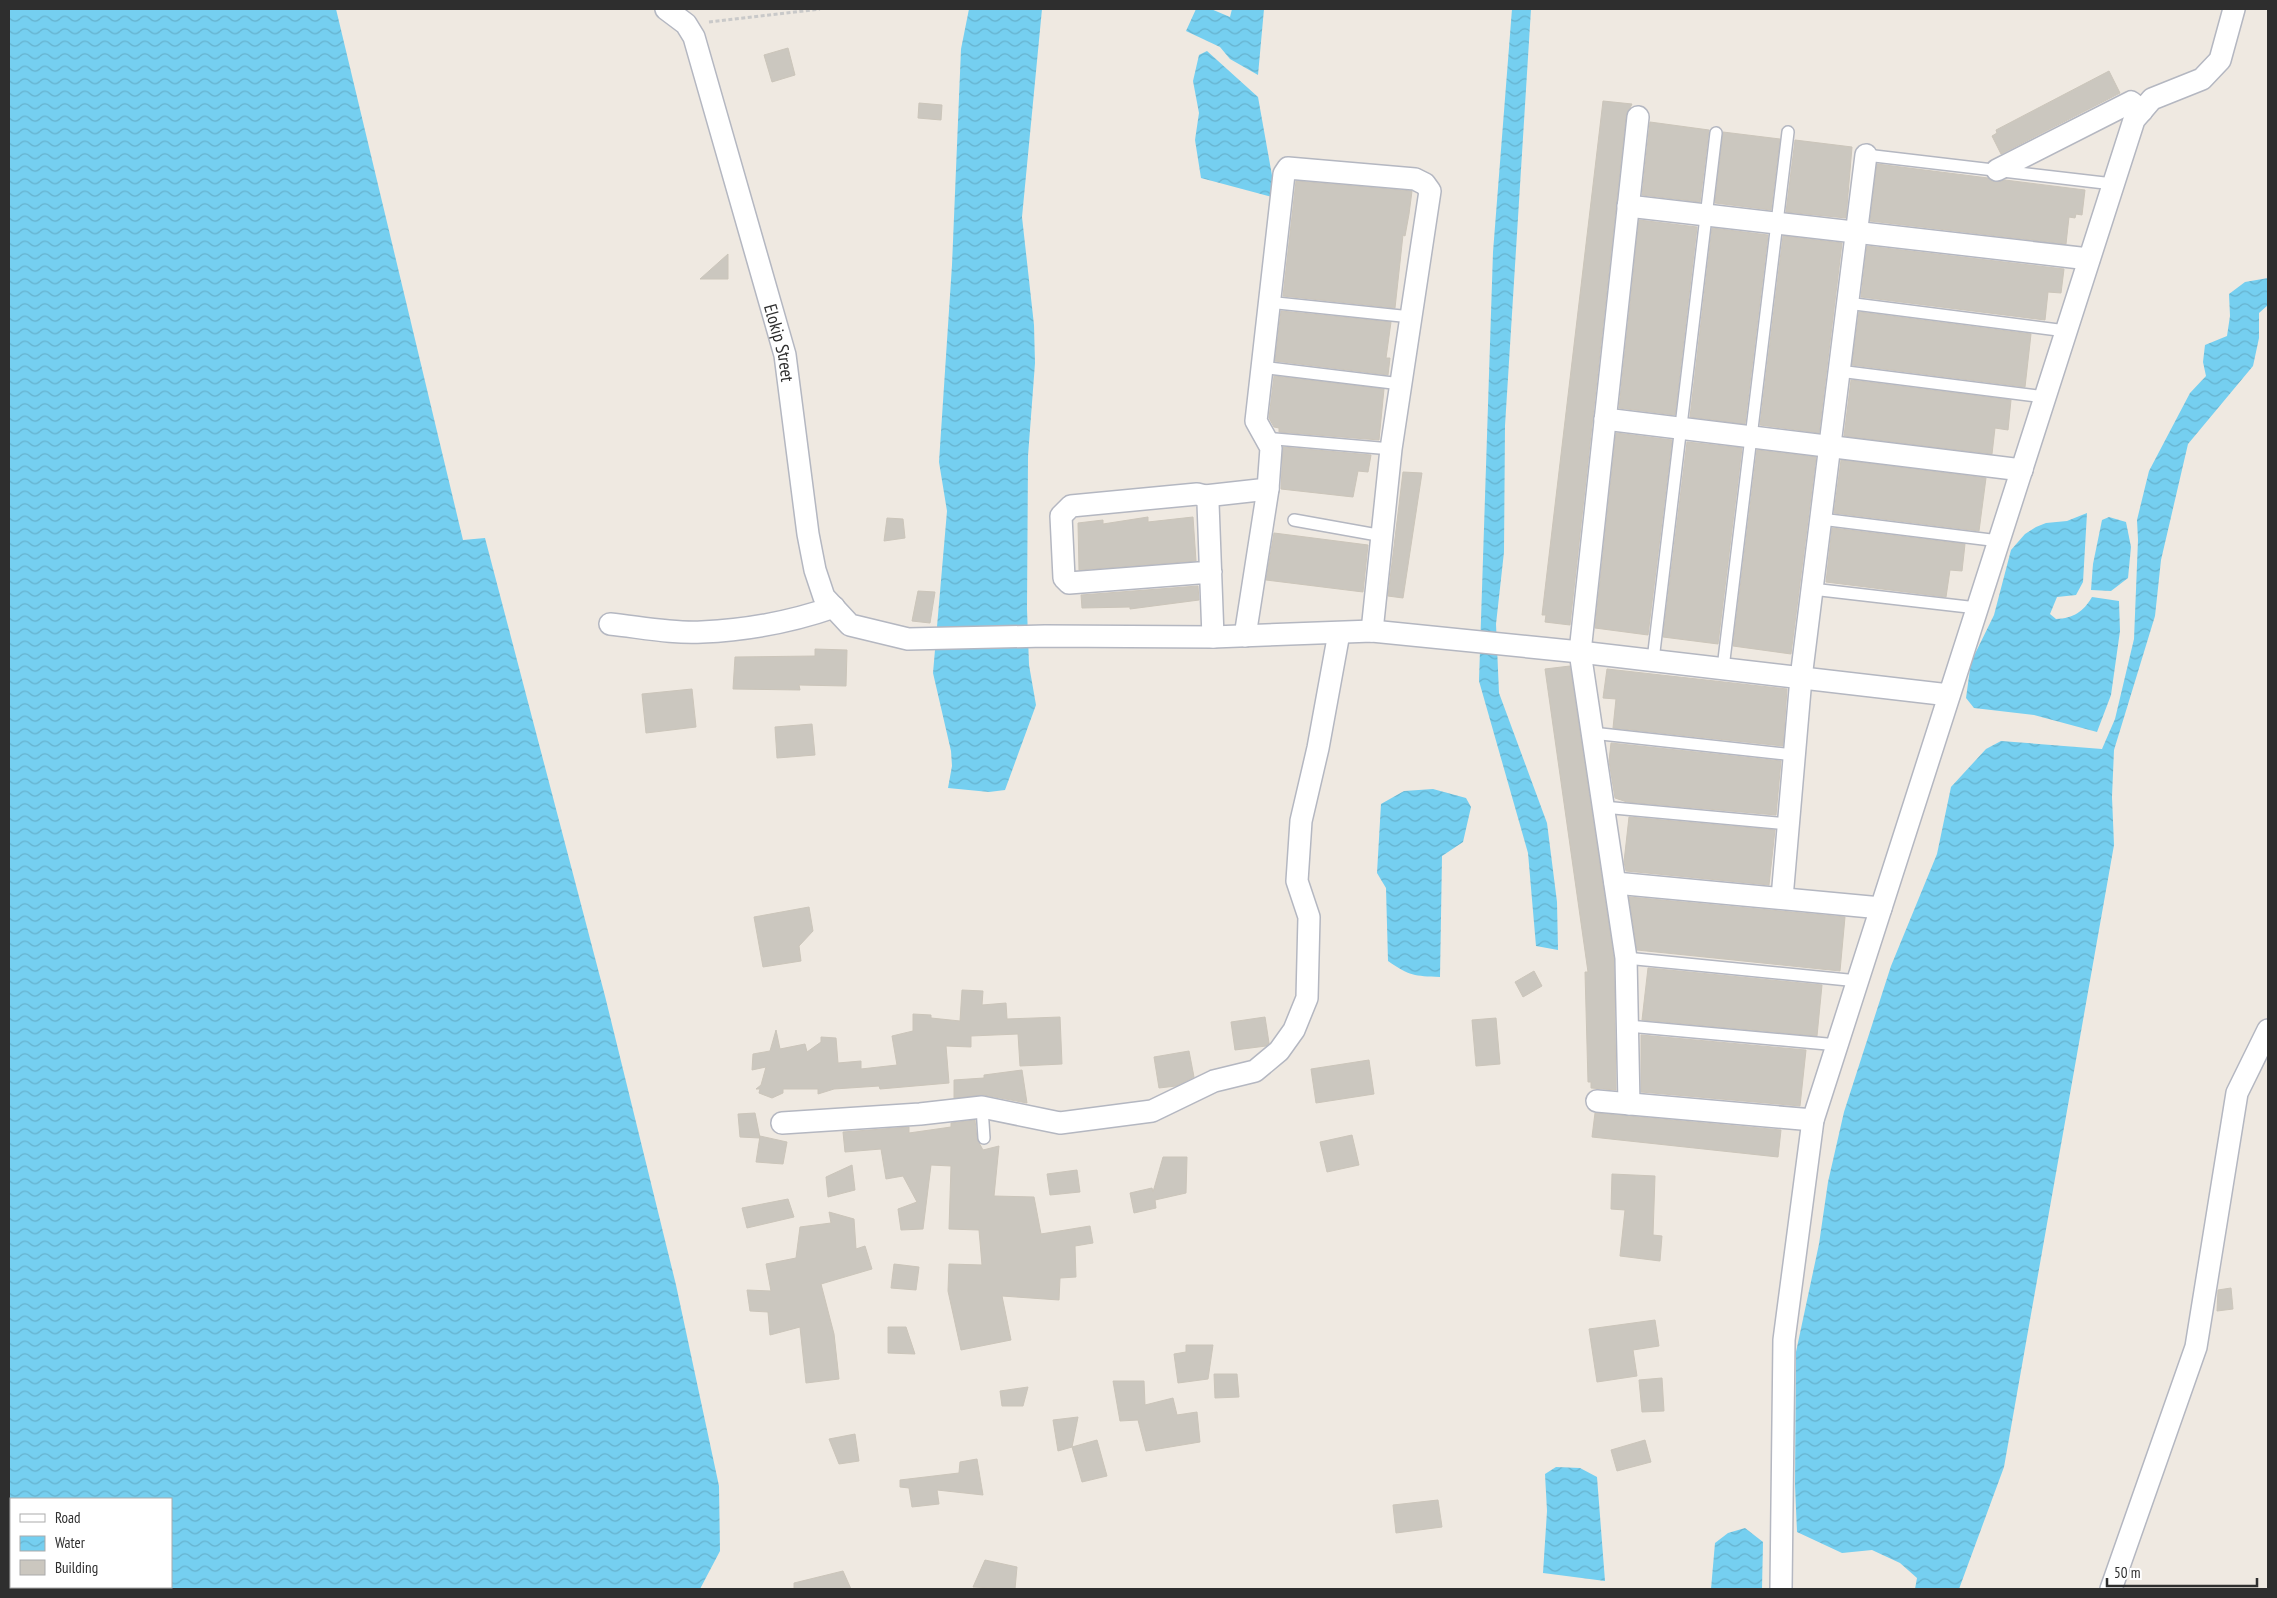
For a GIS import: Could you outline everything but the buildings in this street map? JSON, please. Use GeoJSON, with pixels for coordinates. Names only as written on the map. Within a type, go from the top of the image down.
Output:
{"type":"FeatureCollection","features":[{"type":"Feature","properties":{"kind":"street","name":"Elokip Street"},"geometry":{"type":"LineString","coordinates":[[666,9],[686,24],[694,37],[785,355],[808,534],[815,570],[824,597],[850,625],[908,639],[1045,636],[1213,637],[1372,632],[1580,652],[1950,695]]}},
{"type":"Feature","properties":{"kind":"street"},"geometry":{"type":"LineString","coordinates":[[1781,1589],[1784,1340],[1813,1120],[2134,120],[2152,99],[2202,79],[2220,60],[2234,9]]}},
{"type":"Feature","properties":{"kind":"street"},"geometry":{"type":"LineString","coordinates":[[1997,170],[2131,102],[2142,111]]}},
{"type":"Feature","properties":{"kind":"street"},"geometry":{"type":"LineString","coordinates":[[1629,1104],[1626,958],[1580,652],[1638,117]]}},
{"type":"Feature","properties":{"kind":"street"},"geometry":{"type":"LineString","coordinates":[[1782,898],[1801,678],[1866,155]]}},
{"type":"Feature","properties":{"kind":"street"},"geometry":{"type":"LineString","coordinates":[[1245,636],[1268,489],[1271,448],[1256,422],[1268,302],[1284,174],[1288,168],[1415,179],[1425,184],[1430,192],[1392,449],[1372,632]]}},
{"type":"Feature","properties":{"kind":"street"},"geometry":{"type":"LineString","coordinates":[[1628,206],[2089,259]]}},
{"type":"Feature","properties":{"kind":"street"},"geometry":{"type":"LineString","coordinates":[[1605,419],[2022,470]]}},
{"type":"Feature","properties":{"kind":"street"},"geometry":{"type":"LineString","coordinates":[[1211,572],[1069,583],[1064,578],[1060,516],[1071,506],[1268,489]]}},
{"type":"Feature","properties":{"kind":"street"},"geometry":{"type":"LineString","coordinates":[[1204,496],[1208,503],[1213,637]]}},
{"type":"Feature","properties":{"kind":"street"},"geometry":{"type":"LineString","coordinates":[[610,624],[702,632],[726,629],[741,630],[801,618],[834,607]]}},
{"type":"Feature","properties":{"kind":"street"},"geometry":{"type":"LineString","coordinates":[[782,1123],[920,1114],[982,1107],[1060,1123],[1152,1111],[1214,1080],[1255,1071],[1279,1051],[1294,1030],[1307,998],[1309,917],[1297,880],[1301,821],[1318,748],[1339,632]]}},
{"type":"Feature","properties":{"kind":"street"},"geometry":{"type":"LineString","coordinates":[[1615,883],[1881,908]]}},
{"type":"Feature","properties":{"kind":"street"},"geometry":{"type":"LineString","coordinates":[[2111,1589],[2196,1348],[2237,1093],[2268,1030]]}},
{"type":"Feature","properties":{"kind":"street"},"geometry":{"type":"LineString","coordinates":[[1597,1101],[1813,1120]]}},
{"type":"Feature","properties":{"kind":"lane"},"geometry":{"type":"LineString","coordinates":[[1723,668],[1788,132]]}},
{"type":"Feature","properties":{"kind":"lane"},"geometry":{"type":"LineString","coordinates":[[1653,660],[1716,133]]}},
{"type":"Feature","properties":{"kind":"lane"},"geometry":{"type":"LineString","coordinates":[[1866,155],[2113,184]]}},
{"type":"Feature","properties":{"kind":"lane"},"geometry":{"type":"LineString","coordinates":[[1268,302],[1411,317]]}},
{"type":"Feature","properties":{"kind":"lane"},"geometry":{"type":"LineString","coordinates":[[1847,303],[2066,331]]}},
{"type":"Feature","properties":{"kind":"lane"},"geometry":{"type":"LineString","coordinates":[[1261,367],[1401,384]]}},
{"type":"Feature","properties":{"kind":"lane"},"geometry":{"type":"LineString","coordinates":[[1839,371],[2045,397]]}},
{"type":"Feature","properties":{"kind":"lane"},"geometry":{"type":"LineString","coordinates":[[1265,438],[1392,449]]}},
{"type":"Feature","properties":{"kind":"lane"},"geometry":{"type":"LineString","coordinates":[[1821,519],[1999,541]]}},
{"type":"Feature","properties":{"kind":"lane"},"geometry":{"type":"LineString","coordinates":[[1294,520],[1383,536]]}},
{"type":"Feature","properties":{"kind":"lane"},"geometry":{"type":"LineString","coordinates":[[1812,589],[1978,608]]}},
{"type":"Feature","properties":{"kind":"lane"},"geometry":{"type":"LineString","coordinates":[[1592,733],[1794,755]]}},
{"type":"Feature","properties":{"kind":"lane"},"geometry":{"type":"LineString","coordinates":[[1603,807],[1788,824]]}},
{"type":"Feature","properties":{"kind":"lane"},"geometry":{"type":"LineString","coordinates":[[1626,958],[1858,981]]}},
{"type":"Feature","properties":{"kind":"lane"},"geometry":{"type":"LineString","coordinates":[[1628,1026],[1838,1045]]}},
{"type":"Feature","properties":{"kind":"lane"},"geometry":{"type":"LineString","coordinates":[[982,1107],[984,1138]]}},
{"type":"Feature","properties":{"kind":"path"},"geometry":{"type":"LineString","coordinates":[[686,24],[820,9]]}},
{"type":"Feature","properties":{"kind":"water"},"geometry":{"type":"Polygon","coordinates":[[[9,9],[336,9],[463,540],[485,538],[605,996],[676,1285],[719,1486],[720,1551],[700,1589],[9,1589],[9,9]]]}},
{"type":"Feature","properties":{"kind":"water"},"geometry":{"type":"Polygon","coordinates":[[[969,9],[1042,9],[1022,217],[1034,325],[1035,363],[1028,456],[1027,609],[1029,665],[1036,705],[1005,790],[989,792],[948,788],[952,766],[951,751],[933,673],[947,511],[939,462],[952,265],[961,49],[969,9]]]}},
{"type":"Feature","properties":{"kind":"water"},"geometry":{"type":"Polygon","coordinates":[[[1196,9],[1211,9],[1230,17],[1232,9],[1264,9],[1258,75],[1230,59],[1220,47],[1186,31],[1196,9]]]}},
{"type":"Feature","properties":{"kind":"water"},"geometry":{"type":"Polygon","coordinates":[[[1512,9],[1531,9],[1505,426],[1504,552],[1496,624],[1499,693],[1547,823],[1557,902],[1558,950],[1536,946],[1528,853],[1479,681],[1493,252],[1512,9]]]}},
{"type":"Feature","properties":{"kind":"water"},"geometry":{"type":"Polygon","coordinates":[[[1207,51],[1258,97],[1276,198],[1201,178],[1195,140],[1199,113],[1193,81],[1199,55],[1207,51]]]}},
{"type":"Feature","properties":{"kind":"water"},"geometry":{"type":"Polygon","coordinates":[[[2268,278],[2268,305],[2259,313],[2259,338],[2253,366],[2188,444],[2161,560],[2155,616],[2114,750],[2112,797],[2114,845],[2004,1467],[1959,1589],[1915,1589],[1917,1578],[1900,1563],[1872,1550],[1842,1553],[1797,1532],[1795,1485],[1796,1352],[1819,1244],[1828,1182],[1844,1112],[1891,966],[1937,854],[1951,787],[1986,749],[2001,741],[2102,749],[2115,719],[2134,639],[2138,540],[2137,520],[2149,471],[2190,393],[2206,376],[2203,362],[2205,345],[2227,336],[2230,316],[2229,294],[2245,282],[2268,278]]]}},
{"type":"Feature","properties":{"kind":"water"},"geometry":{"type":"Polygon","coordinates":[[[2087,513],[2083,582],[2076,595],[2057,597],[2050,614],[2056,619],[2073,616],[2085,607],[2092,597],[2119,601],[2120,631],[2111,695],[2097,732],[2034,715],[1974,708],[1966,698],[1971,662],[1994,615],[2011,550],[2025,534],[2036,527],[2046,523],[2067,521],[2087,513]]]}},
{"type":"Feature","properties":{"kind":"water"},"geometry":{"type":"Polygon","coordinates":[[[2109,517],[2126,522],[2131,547],[2128,578],[2111,591],[2091,590],[2093,564],[2102,520],[2109,517]]]}},
{"type":"Feature","properties":{"kind":"water"},"geometry":{"type":"Polygon","coordinates":[[[1433,789],[1466,798],[1471,807],[1463,842],[1442,856],[1440,977],[1412,974],[1388,961],[1386,888],[1377,873],[1381,804],[1404,791],[1433,789]]]}},
{"type":"Feature","properties":{"kind":"water"},"geometry":{"type":"Polygon","coordinates":[[[1556,1467],[1580,1468],[1597,1477],[1605,1581],[1543,1573],[1547,1511],[1545,1474],[1556,1467]]]}},
{"type":"Feature","properties":{"kind":"water"},"geometry":{"type":"Polygon","coordinates":[[[1745,1528],[1763,1542],[1762,1589],[1711,1589],[1715,1543],[1728,1533],[1745,1528]]]}}]}
